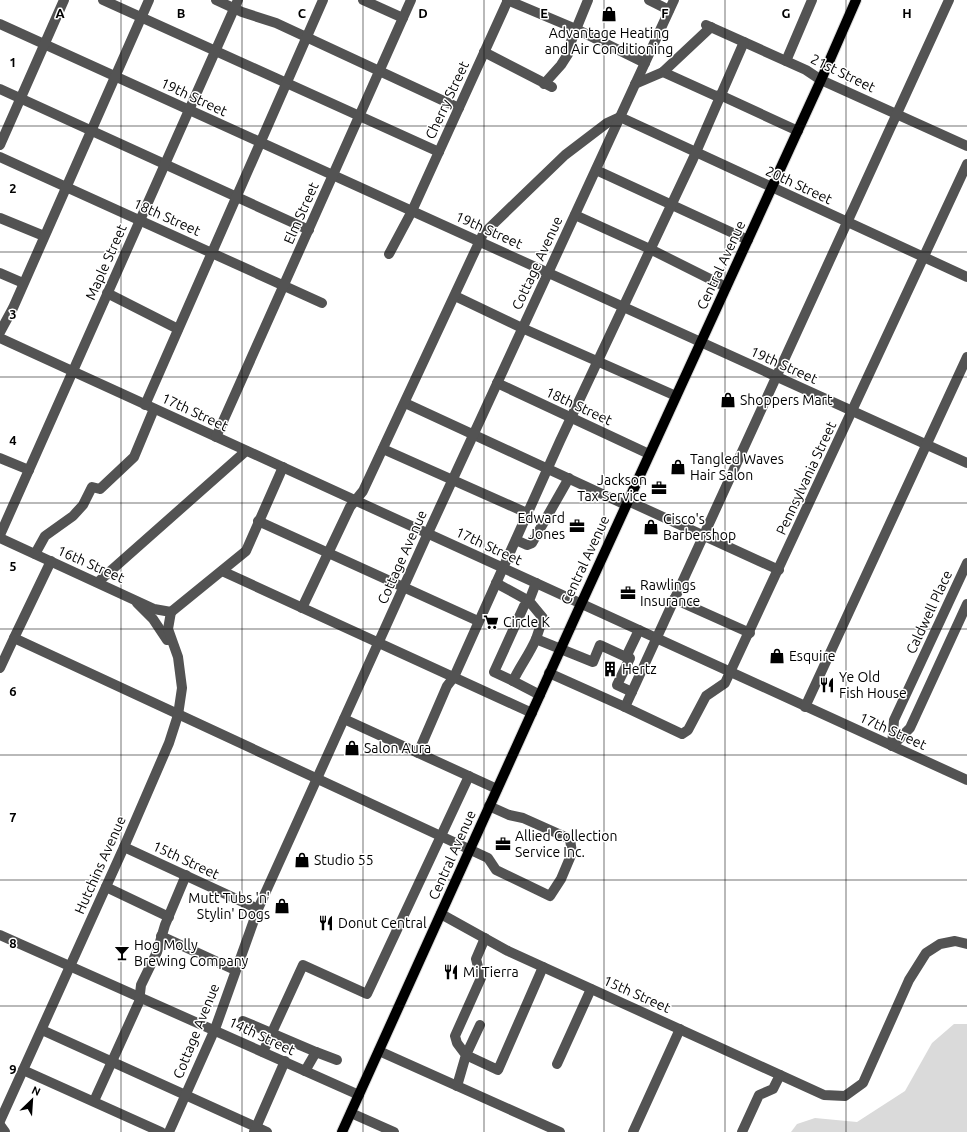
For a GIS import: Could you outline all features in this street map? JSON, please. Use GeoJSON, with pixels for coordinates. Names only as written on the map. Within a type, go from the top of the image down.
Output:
{"type":"FeatureCollection","features":[{"type":"Feature","properties":{"kind":"main road","name":"Central Avenue"},"geometry":{"type":"LineString","coordinates":[[342,1132],[549,673],[798,131],[856,0]]}},
{"type":"Feature","properties":{"kind":"street"},"geometry":{"type":"LineString","coordinates":[[0,145],[64,0]]}},
{"type":"Feature","properties":{"kind":"street"},"geometry":{"type":"LineString","coordinates":[[103,0],[439,152]]}},
{"type":"Feature","properties":{"kind":"street"},"geometry":{"type":"LineString","coordinates":[[0,332],[13,308],[149,0]]}},
{"type":"Feature","properties":{"kind":"street"},"geometry":{"type":"LineString","coordinates":[[216,0],[236,4],[276,24],[459,108]]}},
{"type":"Feature","properties":{"kind":"street"},"geometry":{"type":"LineString","coordinates":[[35,554],[45,536],[73,516],[83,506],[92,487],[100,490],[134,457],[149,407],[178,329],[323,0]]}},
{"type":"Feature","properties":{"kind":"street"},"geometry":{"type":"LineString","coordinates":[[363,0],[403,18]]}},
{"type":"Feature","properties":{"kind":"street","name":"Elm Street"},"geometry":{"type":"LineString","coordinates":[[216,437],[411,0]]}},
{"type":"Feature","properties":{"kind":"street"},"geometry":{"type":"LineString","coordinates":[[508,0],[576,29],[645,63]]}},
{"type":"Feature","properties":{"kind":"street","name":"Cherry Street"},"geometry":{"type":"LineString","coordinates":[[389,254],[412,211],[508,0]]}},
{"type":"Feature","properties":{"kind":"street"},"geometry":{"type":"LineString","coordinates":[[484,52],[548,85],[568,54],[588,0]]}},
{"type":"Feature","properties":{"kind":"street"},"geometry":{"type":"LineString","coordinates":[[649,0],[669,10]]}},
{"type":"Feature","properties":{"kind":"street","name":"Cottage Avenue"},"geometry":{"type":"LineString","coordinates":[[169,1132],[215,1029],[258,909],[428,533],[674,0]]}},
{"type":"Feature","properties":{"kind":"street"},"geometry":{"type":"LineString","coordinates":[[786,61],[812,0]]}},
{"type":"Feature","properties":{"kind":"street"},"geometry":{"type":"LineString","coordinates":[[549,673],[625,707],[898,115],[949,0]]}},
{"type":"Feature","properties":{"kind":"street","name":"Maple Street"},"geometry":{"type":"LineString","coordinates":[[0,537],[72,371],[236,4]]}},
{"type":"Feature","properties":{"kind":"street","name":"19th Street"},"geometry":{"type":"LineString","coordinates":[[0,24],[967,463]]}},
{"type":"Feature","properties":{"kind":"street","name":"21st Street"},"geometry":{"type":"LineString","coordinates":[[663,72],[708,26],[806,70],[821,80],[967,146]]}},
{"type":"Feature","properties":{"kind":"street"},"geometry":{"type":"LineString","coordinates":[[418,753],[447,686],[454,677],[527,513],[671,205],[744,42]]}},
{"type":"Feature","properties":{"kind":"street"},"geometry":{"type":"LineString","coordinates":[[635,84],[663,72],[716,96],[720,95],[798,131]]}},
{"type":"Feature","properties":{"kind":"street"},"geometry":{"type":"LineString","coordinates":[[0,89],[309,230]]}},
{"type":"Feature","properties":{"kind":"street"},"geometry":{"type":"LineString","coordinates":[[302,608],[329,554],[350,507],[363,491],[483,234],[565,155],[607,123],[620,117]]}},
{"type":"Feature","properties":{"kind":"street","name":"20th Street"},"geometry":{"type":"LineString","coordinates":[[620,117],[967,277]]}},
{"type":"Feature","properties":{"kind":"street","name":"18th Street"},"geometry":{"type":"LineString","coordinates":[[0,157],[322,303]]}},
{"type":"Feature","properties":{"kind":"street","name":"Pennsylvania Street"},"geometry":{"type":"LineString","coordinates":[[625,707],[682,734],[688,730],[706,696],[725,683],[750,633],[967,164]]}},
{"type":"Feature","properties":{"kind":"street"},"geometry":{"type":"LineString","coordinates":[[596,170],[748,240]]}},
{"type":"Feature","properties":{"kind":"street"},"geometry":{"type":"LineString","coordinates":[[575,215],[650,249],[726,287]]}},
{"type":"Feature","properties":{"kind":"street"},"geometry":{"type":"LineString","coordinates":[[0,218],[44,236]]}},
{"type":"Feature","properties":{"kind":"street"},"geometry":{"type":"LineString","coordinates":[[0,273],[23,283]]}},
{"type":"Feature","properties":{"kind":"street"},"geometry":{"type":"LineString","coordinates":[[107,293],[178,329]]}},
{"type":"Feature","properties":{"kind":"street"},"geometry":{"type":"LineString","coordinates":[[455,296],[597,362],[676,396]]}},
{"type":"Feature","properties":{"kind":"street","name":"17th Street"},"geometry":{"type":"LineString","coordinates":[[0,338],[967,780]]}},
{"type":"Feature","properties":{"kind":"street"},"geometry":{"type":"LineString","coordinates":[[806,707],[967,357]]}},
{"type":"Feature","properties":{"kind":"street","name":"18th Street"},"geometry":{"type":"LineString","coordinates":[[497,383],[649,454]]}},
{"type":"Feature","properties":{"kind":"street"},"geometry":{"type":"LineString","coordinates":[[405,403],[569,478],[779,570]]}},
{"type":"Feature","properties":{"kind":"street"},"geometry":{"type":"LineString","coordinates":[[383,449],[527,513]]}},
{"type":"Feature","properties":{"kind":"street"},"geometry":{"type":"LineString","coordinates":[[98,582],[246,451]]}},
{"type":"Feature","properties":{"kind":"street"},"geometry":{"type":"LineString","coordinates":[[0,458],[29,470]]}},
{"type":"Feature","properties":{"kind":"street"},"geometry":{"type":"LineString","coordinates":[[171,612],[246,551],[283,467]]}},
{"type":"Feature","properties":{"kind":"street"},"geometry":{"type":"LineString","coordinates":[[516,540],[527,545],[532,543],[569,478]]}},
{"type":"Feature","properties":{"kind":"street"},"geometry":{"type":"LineString","coordinates":[[258,522],[478,621]]}},
{"type":"Feature","properties":{"kind":"street","name":"16th Street"},"geometry":{"type":"LineString","coordinates":[[0,537],[133,599],[154,608],[171,612]]}},
{"type":"Feature","properties":{"kind":"street"},"geometry":{"type":"LineString","coordinates":[[0,668],[52,561]]}},
{"type":"Feature","properties":{"kind":"street","name":"Caldwell Place"},"geometry":{"type":"LineString","coordinates":[[892,746],[894,720],[967,563]]}},
{"type":"Feature","properties":{"kind":"street"},"geometry":{"type":"LineString","coordinates":[[222,571],[532,713]]}},
{"type":"Feature","properties":{"kind":"street"},"geometry":{"type":"LineString","coordinates":[[496,583],[529,601],[543,618],[536,640],[528,657],[522,663],[513,681]]}},
{"type":"Feature","properties":{"kind":"street"},"geometry":{"type":"LineString","coordinates":[[536,583],[529,601],[524,606],[494,672],[540,695]]}},
{"type":"Feature","properties":{"kind":"street"},"geometry":{"type":"LineString","coordinates":[[133,599],[153,619],[178,657]]}},
{"type":"Feature","properties":{"kind":"street"},"geometry":{"type":"LineString","coordinates":[[674,600],[750,633]]}},
{"type":"Feature","properties":{"kind":"street"},"geometry":{"type":"LineString","coordinates":[[892,746],[910,728],[967,604]]}},
{"type":"Feature","properties":{"kind":"street","name":"Hutchins Avenue"},"geometry":{"type":"LineString","coordinates":[[0,1121],[124,847],[169,743],[178,715],[182,688],[178,657],[168,629],[171,612]]}},
{"type":"Feature","properties":{"kind":"street"},"geometry":{"type":"LineString","coordinates":[[626,657],[638,630]]}},
{"type":"Feature","properties":{"kind":"street"},"geometry":{"type":"LineString","coordinates":[[14,638],[488,858],[496,870],[550,896],[561,879],[572,853],[570,839],[524,818],[510,815],[489,806]]}},
{"type":"Feature","properties":{"kind":"street"},"geometry":{"type":"LineString","coordinates":[[536,640],[561,648],[593,662],[600,645],[630,658],[617,686],[632,692]]}},
{"type":"Feature","properties":{"kind":"street"},"geometry":{"type":"LineString","coordinates":[[344,719],[497,789]]}},
{"type":"Feature","properties":{"kind":"street"},"geometry":{"type":"LineString","coordinates":[[264,1052],[303,965],[367,994],[469,776]]}},
{"type":"Feature","properties":{"kind":"street","name":"15th Street"},"geometry":{"type":"LineString","coordinates":[[124,847],[258,909]]}},
{"type":"Feature","properties":{"kind":"street"},"geometry":{"type":"LineString","coordinates":[[94,1101],[139,1002],[141,985],[157,952],[168,917],[186,876]]}},
{"type":"Feature","properties":{"kind":"street"},"geometry":{"type":"LineString","coordinates":[[106,887],[168,917]]}},
{"type":"Feature","properties":{"kind":"street","name":"15th Street"},"geometry":{"type":"LineString","coordinates":[[440,914],[544,967],[824,1095],[845,1096],[863,1083],[909,980],[926,953],[940,944],[955,941],[967,944]]}},
{"type":"Feature","properties":{"kind":"street","name":"14th Street"},"geometry":{"type":"LineString","coordinates":[[0,934],[215,1029],[359,1095]]}},
{"type":"Feature","properties":{"kind":"street"},"geometry":{"type":"LineString","coordinates":[[161,936],[235,970]]}},
{"type":"Feature","properties":{"kind":"street"},"geometry":{"type":"LineString","coordinates":[[485,938],[476,959],[481,978],[455,1036],[457,1043],[466,1055],[498,1070],[544,967]]}},
{"type":"Feature","properties":{"kind":"street"},"geometry":{"type":"LineString","coordinates":[[557,1064],[591,989]]}},
{"type":"Feature","properties":{"kind":"street"},"geometry":{"type":"LineString","coordinates":[[243,1021],[337,1060]]}},
{"type":"Feature","properties":{"kind":"street"},"geometry":{"type":"LineString","coordinates":[[457,1086],[466,1055],[480,1025]]}},
{"type":"Feature","properties":{"kind":"street"},"geometry":{"type":"LineString","coordinates":[[633,1132],[680,1029]]}},
{"type":"Feature","properties":{"kind":"street"},"geometry":{"type":"LineString","coordinates":[[42,1030],[185,1095],[255,1130],[267,1132]]}},
{"type":"Feature","properties":{"kind":"street"},"geometry":{"type":"LineString","coordinates":[[379,1051],[560,1132]]}},
{"type":"Feature","properties":{"kind":"street"},"geometry":{"type":"LineString","coordinates":[[305,1071],[316,1052]]}},
{"type":"Feature","properties":{"kind":"street"},"geometry":{"type":"LineString","coordinates":[[255,1130],[285,1061]]}},
{"type":"Feature","properties":{"kind":"street"},"geometry":{"type":"LineString","coordinates":[[23,1070],[161,1132]]}},
{"type":"Feature","properties":{"kind":"street"},"geometry":{"type":"LineString","coordinates":[[742,1132],[759,1095],[773,1089],[780,1075]]}},
{"type":"Feature","properties":{"kind":"street"},"geometry":{"type":"LineString","coordinates":[[351,1113],[394,1132]]}},
{"type":"Feature","properties":{"kind":"street"},"geometry":{"type":"LineString","coordinates":[[0,1125],[5,1132]]}},
{"type":"Feature","properties":{"kind":"shaded area"},"geometry":{"type":"Polygon","coordinates":[[[954,1024],[967,1024],[967,1132],[791,1132],[797,1124],[815,1118],[857,1122],[905,1091],[932,1043],[954,1024]]]}},
{"type":"Feature","properties":{"kind":"place","name":"Advantage Heating and Air Conditioning"},"geometry":{"type":"Point","coordinates":[609,14]}},
{"type":"Feature","properties":{"kind":"place","name":"Shoppers Mart"},"geometry":{"type":"Point","coordinates":[728,400]}},
{"type":"Feature","properties":{"kind":"place","name":"Tangled Waves Hair Salon"},"geometry":{"type":"Point","coordinates":[678,467]}},
{"type":"Feature","properties":{"kind":"place","name":"Jackson Tax Service"},"geometry":{"type":"Point","coordinates":[659,488]}},
{"type":"Feature","properties":{"kind":"place","name":"Edward Jones"},"geometry":{"type":"Point","coordinates":[577,526]}},
{"type":"Feature","properties":{"kind":"place","name":"Cisco's Barbershop"},"geometry":{"type":"Point","coordinates":[651,527]}},
{"type":"Feature","properties":{"kind":"place","name":"Rawlings Insurance"},"geometry":{"type":"Point","coordinates":[628,593]}},
{"type":"Feature","properties":{"kind":"place","name":"Circle K"},"geometry":{"type":"Point","coordinates":[491,622]}},
{"type":"Feature","properties":{"kind":"place","name":"Esquire"},"geometry":{"type":"Point","coordinates":[777,656]}},
{"type":"Feature","properties":{"kind":"place","name":"Hertz"},"geometry":{"type":"Point","coordinates":[610,669]}},
{"type":"Feature","properties":{"kind":"place","name":"Ye Old Fish House"},"geometry":{"type":"Point","coordinates":[827,685]}},
{"type":"Feature","properties":{"kind":"place","name":"Salon Aura"},"geometry":{"type":"Point","coordinates":[352,748]}},
{"type":"Feature","properties":{"kind":"place","name":"Allied Collection Service Inc."},"geometry":{"type":"Point","coordinates":[503,844]}},
{"type":"Feature","properties":{"kind":"place","name":"Studio 55"},"geometry":{"type":"Point","coordinates":[302,860]}},
{"type":"Feature","properties":{"kind":"place","name":"Mutt Tubs 'n' Stylin' Dogs"},"geometry":{"type":"Point","coordinates":[282,906]}},
{"type":"Feature","properties":{"kind":"place","name":"Donut Central"},"geometry":{"type":"Point","coordinates":[326,923]}},
{"type":"Feature","properties":{"kind":"place","name":"Hog Molly Brewing Company"},"geometry":{"type":"Point","coordinates":[122,953]}},
{"type":"Feature","properties":{"kind":"place","name":"Mi Tierra"},"geometry":{"type":"Point","coordinates":[451,972]}}]}
